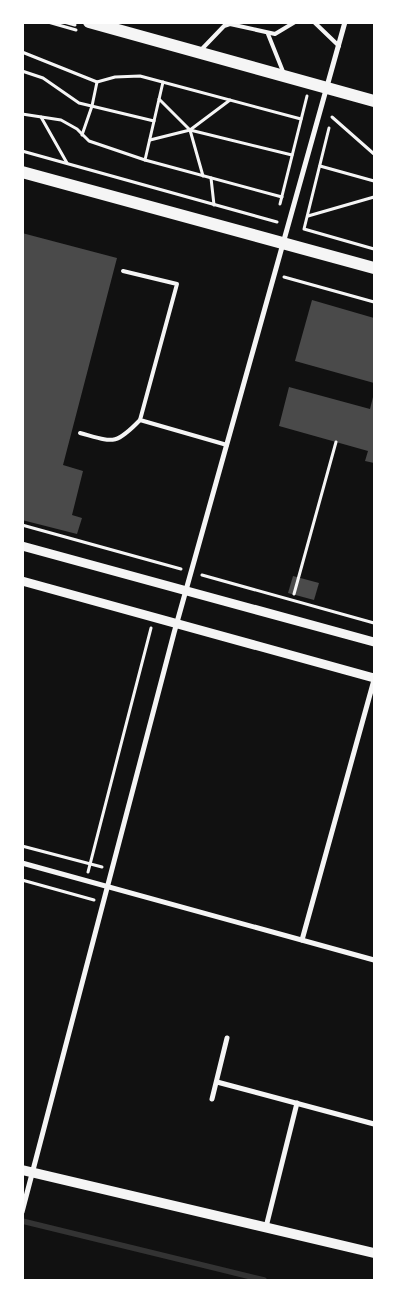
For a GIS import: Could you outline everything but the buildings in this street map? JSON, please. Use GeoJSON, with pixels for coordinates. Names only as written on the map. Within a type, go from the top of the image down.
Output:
{"type":"FeatureCollection","features":[{"type":"Feature","properties":{"kind":"main road"},"geometry":{"type":"LineString","coordinates":[[89,22],[374,101]]}},
{"type":"Feature","properties":{"kind":"main road"},"geometry":{"type":"LineString","coordinates":[[22,172],[374,268]]}},
{"type":"Feature","properties":{"kind":"main road"},"geometry":{"type":"LineString","coordinates":[[28,1171],[374,1254]]}},
{"type":"Feature","properties":{"kind":"street"},"geometry":{"type":"LineString","coordinates":[[23,1211],[28,1171],[111,870],[176,624],[345,22]]}},
{"type":"Feature","properties":{"kind":"street"},"geometry":{"type":"LineString","coordinates":[[22,546],[374,642]]}},
{"type":"Feature","properties":{"kind":"street"},"geometry":{"type":"LineString","coordinates":[[22,581],[374,679],[302,940]]}},
{"type":"Feature","properties":{"kind":"street"},"geometry":{"type":"LineString","coordinates":[[22,864],[374,960]]}},
{"type":"Feature","properties":{"kind":"street"},"geometry":{"type":"LineString","coordinates":[[212,1100],[227,1038]]}},
{"type":"Feature","properties":{"kind":"street"},"geometry":{"type":"LineString","coordinates":[[217,1082],[374,1124]]}},
{"type":"Feature","properties":{"kind":"street"},"geometry":{"type":"LineString","coordinates":[[266,1228],[297,1103]]}},
{"type":"Feature","properties":{"kind":"lane"},"geometry":{"type":"LineString","coordinates":[[198,52],[224,26],[230,24],[268,34],[275,34],[295,22]]}},
{"type":"Feature","properties":{"kind":"lane"},"geometry":{"type":"LineString","coordinates":[[314,22],[339,46]]}},
{"type":"Feature","properties":{"kind":"lane"},"geometry":{"type":"LineString","coordinates":[[268,34],[284,76]]}},
{"type":"Feature","properties":{"kind":"lane"},"geometry":{"type":"LineString","coordinates":[[80,433],[110,441],[123,437],[140,420],[176,284],[123,271]]}},
{"type":"Feature","properties":{"kind":"lane"},"geometry":{"type":"LineString","coordinates":[[140,420],[227,445]]}},
{"type":"Feature","properties":{"kind":"path"},"geometry":{"type":"LineString","coordinates":[[48,22],[77,30]]}},
{"type":"Feature","properties":{"kind":"path"},"geometry":{"type":"LineString","coordinates":[[22,52],[97,82],[115,77],[140,76],[301,119]]}},
{"type":"Feature","properties":{"kind":"path"},"geometry":{"type":"LineString","coordinates":[[22,71],[43,78],[79,103],[154,121]]}},
{"type":"Feature","properties":{"kind":"path"},"geometry":{"type":"LineString","coordinates":[[82,135],[92,106],[97,82]]}},
{"type":"Feature","properties":{"kind":"path"},"geometry":{"type":"LineString","coordinates":[[145,160],[162,82]]}},
{"type":"Feature","properties":{"kind":"path"},"geometry":{"type":"LineString","coordinates":[[275,222],[308,93]]}},
{"type":"Feature","properties":{"kind":"path"},"geometry":{"type":"LineString","coordinates":[[159,99],[190,130],[203,176]]}},
{"type":"Feature","properties":{"kind":"path"},"geometry":{"type":"LineString","coordinates":[[150,140],[190,130],[230,100]]}},
{"type":"Feature","properties":{"kind":"path"},"geometry":{"type":"LineString","coordinates":[[304,229],[334,109]]}},
{"type":"Feature","properties":{"kind":"path"},"geometry":{"type":"LineString","coordinates":[[22,114],[60,120],[104,148],[282,197]]}},
{"type":"Feature","properties":{"kind":"path"},"geometry":{"type":"LineString","coordinates":[[332,116],[374,154]]}},
{"type":"Feature","properties":{"kind":"path"},"geometry":{"type":"LineString","coordinates":[[41,117],[67,164]]}},
{"type":"Feature","properties":{"kind":"path"},"geometry":{"type":"LineString","coordinates":[[190,130],[292,155]]}},
{"type":"Feature","properties":{"kind":"path"},"geometry":{"type":"LineString","coordinates":[[22,151],[374,250]]}},
{"type":"Feature","properties":{"kind":"path"},"geometry":{"type":"LineString","coordinates":[[320,166],[374,181]]}},
{"type":"Feature","properties":{"kind":"path"},"geometry":{"type":"LineString","coordinates":[[211,178],[214,206]]}},
{"type":"Feature","properties":{"kind":"path"},"geometry":{"type":"LineString","coordinates":[[307,216],[374,197]]}},
{"type":"Feature","properties":{"kind":"path"},"geometry":{"type":"LineString","coordinates":[[274,274],[374,302]]}},
{"type":"Feature","properties":{"kind":"path"},"geometry":{"type":"LineString","coordinates":[[294,594],[336,442]]}},
{"type":"Feature","properties":{"kind":"path"},"geometry":{"type":"LineString","coordinates":[[164,585],[170,566]]}},
{"type":"Feature","properties":{"kind":"path"},"geometry":{"type":"LineString","coordinates":[[84,897],[90,864],[154,617]]}},
{"type":"Feature","properties":{"kind":"path"},"geometry":{"type":"LineString","coordinates":[[22,846],[111,870]]}},
{"type":"Feature","properties":{"kind":"path"},"geometry":{"type":"LineString","coordinates":[[22,880],[102,902]]}},
{"type":"Feature","properties":{"kind":"waterway"},"geometry":{"type":"LineString","coordinates":[[22,1221],[264,1280]]}}]}
